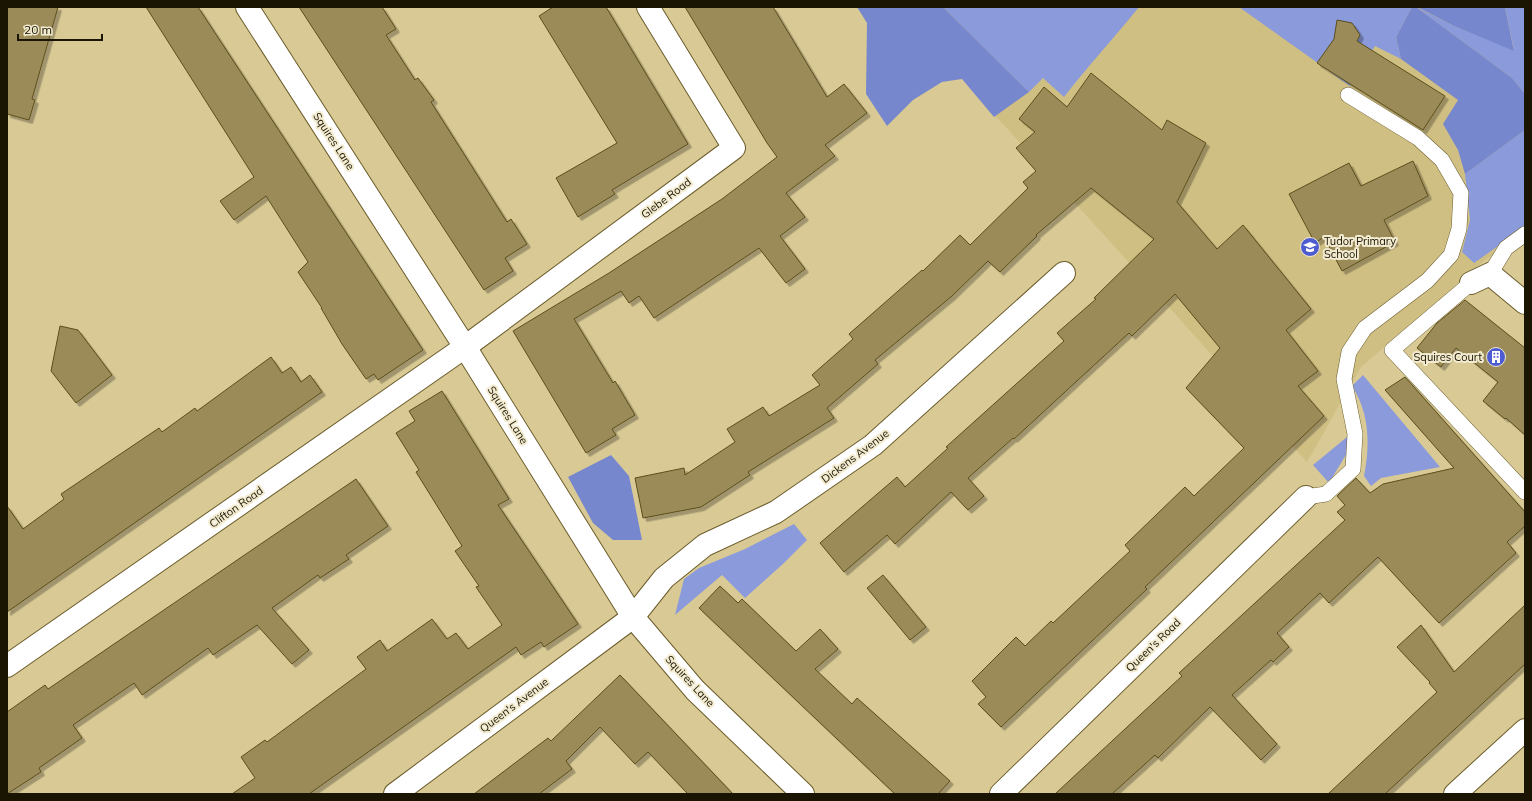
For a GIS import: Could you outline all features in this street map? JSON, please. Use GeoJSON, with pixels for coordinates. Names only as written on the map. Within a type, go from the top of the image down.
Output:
{"type":"FeatureCollection","features":[{"type":"Feature","properties":{"kind":"street","name":"Squires Lane"},"geometry":{"type":"LineString","coordinates":[[247,7],[465,347],[634,617],[695,690],[803,794]]}},
{"type":"Feature","properties":{"kind":"street","name":"Glebe Road"},"geometry":{"type":"LineString","coordinates":[[465,347],[734,148],[648,7]]}},
{"type":"Feature","properties":{"kind":"street","name":"Dickens Avenue"},"geometry":{"type":"LineString","coordinates":[[634,617],[664,578],[705,545],[776,512],[873,445],[1064,273]]}},
{"type":"Feature","properties":{"kind":"street"},"geometry":{"type":"LineString","coordinates":[[1481,278],[1525,304]]}},
{"type":"Feature","properties":{"kind":"street","name":"Clifton Road"},"geometry":{"type":"LineString","coordinates":[[7,666],[465,347]]}},
{"type":"Feature","properties":{"kind":"street","name":"Queen's Road"},"geometry":{"type":"LineString","coordinates":[[1001,794],[1306,497]]}},
{"type":"Feature","properties":{"kind":"street","name":"Queen's Avenue"},"geometry":{"type":"LineString","coordinates":[[395,794],[634,617]]}},
{"type":"Feature","properties":{"kind":"street"},"geometry":{"type":"LineString","coordinates":[[1455,794],[1525,730]]}},
{"type":"Feature","properties":{"kind":"lane"},"geometry":{"type":"LineString","coordinates":[[1306,497],[1326,494],[1352,469],[1355,434],[1344,379],[1349,352],[1365,328],[1427,281],[1451,255],[1459,229],[1460,193],[1442,160],[1418,138],[1348,95]]}},
{"type":"Feature","properties":{"kind":"lane"},"geometry":{"type":"LineString","coordinates":[[1525,234],[1506,248],[1481,278],[1392,350],[1525,492]]}},
{"type":"Feature","properties":{"kind":"shaded area"},"geometry":{"type":"Polygon","coordinates":[[[857,7],[943,7],[1029,92],[994,117],[962,79],[942,82],[913,100],[887,126],[866,94],[867,23],[857,7]]]}},
{"type":"Feature","properties":{"kind":"shaded area","name":"Tudor Primary School"},"geometry":{"type":"Polygon","coordinates":[[[906,7],[1417,7],[1454,26],[1525,55],[1525,233],[1484,261],[1361,367],[1307,462],[1144,279],[992,112],[906,7]]]}},
{"type":"Feature","properties":{"kind":"shaded area"},"geometry":{"type":"Polygon","coordinates":[[[943,7],[1139,7],[1064,97],[1043,78],[1029,92],[943,7]]]}},
{"type":"Feature","properties":{"kind":"shaded area"},"geometry":{"type":"Polygon","coordinates":[[[1239,7],[1412,7],[1396,37],[1401,59],[1375,46],[1350,86],[1239,7]]]}},
{"type":"Feature","properties":{"kind":"shaded area"},"geometry":{"type":"Polygon","coordinates":[[[1412,7],[1416,7],[1512,78],[1525,94],[1525,130],[1465,174],[1458,150],[1443,124],[1458,100],[1401,59],[1396,37],[1412,7]]]}},
{"type":"Feature","properties":{"kind":"shaded area"},"geometry":{"type":"Polygon","coordinates":[[[1416,7],[1454,26],[1514,50],[1505,7],[1525,7],[1525,94],[1512,78],[1416,7]]]}},
{"type":"Feature","properties":{"kind":"shaded area"},"geometry":{"type":"Polygon","coordinates":[[[1417,7],[1505,7],[1514,51],[1454,26],[1417,7]]]}},
{"type":"Feature","properties":{"kind":"shaded area"},"geometry":{"type":"Polygon","coordinates":[[[1525,130],[1525,227],[1474,263],[1462,252],[1470,220],[1465,174],[1525,130]]]}},
{"type":"Feature","properties":{"kind":"shaded area"},"geometry":{"type":"Polygon","coordinates":[[[1363,375],[1440,467],[1381,478],[1371,486],[1364,476],[1368,441],[1365,419],[1358,397],[1352,386],[1363,375]]]}},
{"type":"Feature","properties":{"kind":"shaded area"},"geometry":{"type":"Polygon","coordinates":[[[1347,437],[1350,448],[1329,483],[1313,465],[1347,437]]]}},
{"type":"Feature","properties":{"kind":"shaded area"},"geometry":{"type":"Polygon","coordinates":[[[611,455],[629,476],[642,540],[613,540],[593,523],[568,477],[611,455]]]}},
{"type":"Feature","properties":{"kind":"shaded area"},"geometry":{"type":"Polygon","coordinates":[[[794,524],[807,540],[745,598],[722,575],[675,615],[684,579],[699,568],[745,549],[794,524]]]}},
{"type":"Feature","properties":{"kind":"building"},"geometry":{"type":"Polygon","coordinates":[[[7,7],[58,7],[32,99],[35,100],[29,120],[7,114],[7,7]]]}},
{"type":"Feature","properties":{"kind":"building"},"geometry":{"type":"Polygon","coordinates":[[[146,7],[198,7],[423,350],[378,380],[374,374],[366,379],[342,344],[322,308],[298,272],[308,262],[266,196],[234,220],[220,201],[254,177],[146,7]]]}},
{"type":"Feature","properties":{"kind":"building"},"geometry":{"type":"Polygon","coordinates":[[[299,7],[382,7],[396,29],[386,35],[415,80],[418,78],[434,100],[431,102],[507,222],[511,219],[527,244],[505,258],[513,271],[484,290],[299,7]]]}},
{"type":"Feature","properties":{"kind":"building"},"geometry":{"type":"Polygon","coordinates":[[[553,7],[606,7],[688,144],[612,190],[615,194],[578,217],[556,178],[617,143],[539,16],[553,7]]]}},
{"type":"Feature","properties":{"kind":"building"},"geometry":{"type":"Polygon","coordinates":[[[685,7],[773,7],[827,97],[844,84],[867,113],[825,145],[835,156],[786,193],[805,217],[780,236],[805,269],[786,283],[759,248],[654,318],[639,296],[629,303],[621,291],[574,319],[613,383],[615,381],[635,415],[612,429],[616,435],[586,453],[513,331],[609,273],[722,199],[777,157],[767,143],[685,7]]]}},
{"type":"Feature","properties":{"kind":"building"},"geometry":{"type":"Polygon","coordinates":[[[1337,20],[1352,23],[1360,35],[1357,41],[1445,96],[1423,130],[1317,63],[1334,39],[1337,20]]]}},
{"type":"Feature","properties":{"kind":"building"},"geometry":{"type":"Polygon","coordinates":[[[1091,73],[1162,130],[1167,120],[1206,143],[1177,202],[1217,249],[1243,225],[1311,309],[1286,330],[1318,371],[1298,386],[1324,416],[1145,587],[1147,589],[1001,727],[978,704],[986,697],[972,681],[1016,637],[1025,646],[1051,621],[1053,623],[1130,551],[1125,545],[1185,487],[1194,496],[1244,448],[1186,388],[1220,348],[1175,294],[1132,336],[1129,333],[1014,439],[1013,438],[968,478],[984,496],[968,510],[951,492],[895,544],[887,535],[844,572],[820,543],[897,477],[905,487],[948,448],[946,447],[1064,341],[1057,333],[1096,299],[1094,298],[1154,239],[1091,188],[1036,235],[1037,236],[1000,272],[988,261],[952,296],[875,360],[878,364],[827,408],[834,418],[748,472],[750,475],[701,507],[643,518],[635,478],[684,468],[685,475],[735,442],[727,429],[763,407],[769,416],[820,385],[812,375],[853,339],[849,334],[922,270],[923,271],[960,235],[970,245],[1028,188],[1023,182],[1036,171],[1016,148],[1035,132],[1019,119],[1044,87],[1067,107],[1091,73]]]}},
{"type":"Feature","properties":{"kind":"building"},"geometry":{"type":"Polygon","coordinates":[[[1413,161],[1428,196],[1384,220],[1395,242],[1342,271],[1324,237],[1315,243],[1289,194],[1349,163],[1361,186],[1413,161]]]}},
{"type":"Feature","properties":{"kind":"building","name":"Squires Court"},"geometry":{"type":"Polygon","coordinates":[[[1465,300],[1525,348],[1525,435],[1506,418],[1505,419],[1483,401],[1498,382],[1456,348],[1441,367],[1417,348],[1437,323],[1465,300]]]}},
{"type":"Feature","properties":{"kind":"building"},"geometry":{"type":"Polygon","coordinates":[[[60,326],[78,330],[112,375],[76,403],[51,371],[60,326]]]}},
{"type":"Feature","properties":{"kind":"building"},"geometry":{"type":"Polygon","coordinates":[[[271,357],[282,373],[291,367],[301,382],[310,375],[322,392],[7,612],[7,506],[23,529],[64,499],[61,494],[159,428],[162,432],[195,408],[197,411],[271,357]]]}},
{"type":"Feature","properties":{"kind":"building"},"geometry":{"type":"Polygon","coordinates":[[[1405,377],[1525,512],[1525,526],[1507,542],[1516,553],[1439,623],[1378,557],[1329,603],[1320,593],[1277,633],[1289,647],[1273,662],[1271,660],[1232,695],[1277,744],[1261,760],[1210,707],[1158,758],[1155,755],[1112,794],[1055,794],[1182,676],[1179,673],[1345,520],[1337,512],[1345,505],[1337,496],[1356,478],[1370,493],[1383,484],[1454,468],[1385,390],[1405,377]]]}},
{"type":"Feature","properties":{"kind":"building"},"geometry":{"type":"Polygon","coordinates":[[[442,391],[509,499],[498,505],[578,624],[544,647],[541,642],[521,655],[516,647],[309,794],[232,794],[255,778],[241,757],[265,740],[267,742],[366,669],[357,657],[380,640],[387,651],[432,619],[447,639],[456,633],[468,649],[502,625],[476,587],[479,586],[455,551],[462,546],[416,472],[419,470],[396,433],[415,421],[409,411],[442,391]]]}},
{"type":"Feature","properties":{"kind":"building"},"geometry":{"type":"Polygon","coordinates":[[[356,479],[388,526],[346,555],[349,559],[320,578],[318,575],[272,608],[309,650],[292,664],[257,625],[213,655],[208,648],[142,695],[134,683],[73,725],[82,738],[39,768],[41,772],[7,794],[7,712],[45,685],[48,689],[356,479]]]}},
{"type":"Feature","properties":{"kind":"building"},"geometry":{"type":"Polygon","coordinates":[[[883,575],[926,627],[910,640],[867,588],[883,575]]]}},
{"type":"Feature","properties":{"kind":"building"},"geometry":{"type":"Polygon","coordinates":[[[720,586],[738,603],[742,599],[796,651],[820,629],[838,649],[815,669],[852,704],[857,698],[950,781],[938,794],[895,794],[699,608],[720,586]]]}},
{"type":"Feature","properties":{"kind":"building"},"geometry":{"type":"Polygon","coordinates":[[[1525,605],[1525,664],[1385,794],[1328,794],[1437,692],[1429,683],[1430,682],[1397,647],[1421,625],[1454,672],[1525,605]]]}},
{"type":"Feature","properties":{"kind":"building"},"geometry":{"type":"Polygon","coordinates":[[[620,675],[733,794],[688,794],[648,752],[635,764],[600,727],[566,761],[572,769],[539,794],[474,794],[548,738],[551,741],[620,675]]]}},
{"type":"Feature","properties":{"kind":"place","name":"Tudor Primary School"},"geometry":{"type":"Point","coordinates":[1310,247]}},
{"type":"Feature","properties":{"kind":"place","name":"Squires Court"},"geometry":{"type":"Point","coordinates":[1496,357]}}]}
